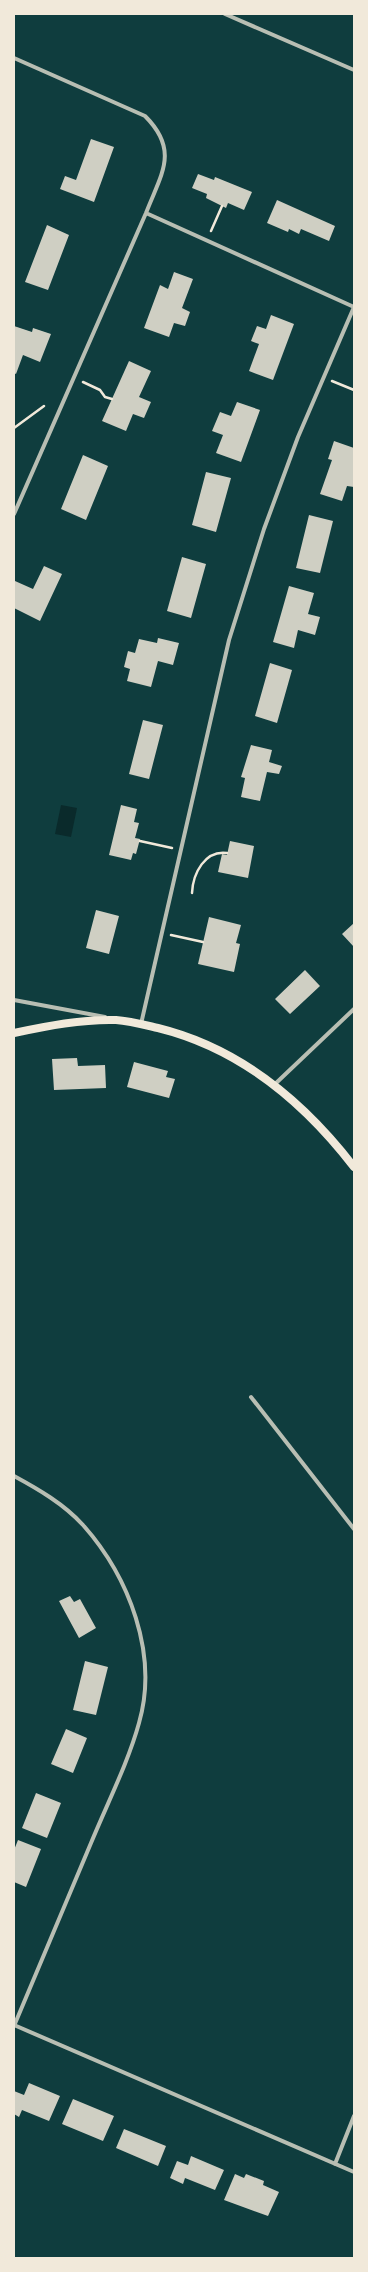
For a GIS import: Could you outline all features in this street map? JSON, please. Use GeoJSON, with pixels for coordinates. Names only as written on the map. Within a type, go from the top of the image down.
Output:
{"type":"FeatureCollection","features":[{"type":"Feature","properties":{"kind":"main road"},"geometry":{"type":"LineString","coordinates":[[14,1032],[43,1026],[117,1020],[141,1024],[183,1035],[213,1047],[242,1062],[274,1085],[306,1112],[354,1167]]}},
{"type":"Feature","properties":{"kind":"street"},"geometry":{"type":"LineString","coordinates":[[225,14],[354,70]]}},
{"type":"Feature","properties":{"kind":"street"},"geometry":{"type":"LineString","coordinates":[[14,58],[145,116],[154,124],[166,150],[165,164],[146,213],[14,514]]}},
{"type":"Feature","properties":{"kind":"street"},"geometry":{"type":"LineString","coordinates":[[141,1024],[229,640],[264,529],[322,377],[354,307],[146,213]]}},
{"type":"Feature","properties":{"kind":"street"},"geometry":{"type":"LineString","coordinates":[[14,1000],[38,1003],[117,1020]]}},
{"type":"Feature","properties":{"kind":"street"},"geometry":{"type":"LineString","coordinates":[[274,1085],[354,1009]]}},
{"type":"Feature","properties":{"kind":"street"},"geometry":{"type":"LineString","coordinates":[[251,1397],[354,1529]]}},
{"type":"Feature","properties":{"kind":"street"},"geometry":{"type":"LineString","coordinates":[[14,1476],[58,1503],[82,1524],[102,1550],[117,1573],[132,1605],[140,1634],[144,1665],[144,1695],[139,1723],[114,1788],[14,2025],[354,2172]]}},
{"type":"Feature","properties":{"kind":"street"},"geometry":{"type":"LineString","coordinates":[[335,2164],[354,2116]]}},
{"type":"Feature","properties":{"kind":"path"},"geometry":{"type":"LineString","coordinates":[[207,241],[222,206]]}},
{"type":"Feature","properties":{"kind":"path"},"geometry":{"type":"LineString","coordinates":[[75,377],[84,384],[100,390],[105,397],[112,399]]}},
{"type":"Feature","properties":{"kind":"path"},"geometry":{"type":"LineString","coordinates":[[322,377],[354,390]]}},
{"type":"Feature","properties":{"kind":"path"},"geometry":{"type":"LineString","coordinates":[[14,428],[44,406]]}},
{"type":"Feature","properties":{"kind":"path"},"geometry":{"type":"LineString","coordinates":[[140,841],[180,850]]}},
{"type":"Feature","properties":{"kind":"path"},"geometry":{"type":"LineString","coordinates":[[192,893],[194,878],[202,863],[212,855],[227,853]]}},
{"type":"Feature","properties":{"kind":"path"},"geometry":{"type":"LineString","coordinates":[[162,933],[204,942]]}},
{"type":"Feature","properties":{"kind":"water"},"geometry":{"type":"Polygon","coordinates":[[[61,805],[77,808],[71,837],[55,834],[61,805]]]}},
{"type":"Feature","properties":{"kind":"building"},"geometry":{"type":"Polygon","coordinates":[[[91,139],[114,147],[94,202],[60,189],[65,176],[76,180],[91,139]]]}},
{"type":"Feature","properties":{"kind":"building"},"geometry":{"type":"Polygon","coordinates":[[[198,174],[214,180],[215,177],[252,192],[244,210],[228,203],[226,208],[206,198],[207,194],[192,188],[198,174]]]}},
{"type":"Feature","properties":{"kind":"building"},"geometry":{"type":"Polygon","coordinates":[[[277,200],[335,226],[329,241],[301,229],[299,234],[289,229],[288,232],[267,223],[277,200]]]}},
{"type":"Feature","properties":{"kind":"building"},"geometry":{"type":"Polygon","coordinates":[[[47,225],[69,235],[48,290],[25,282],[47,225]]]}},
{"type":"Feature","properties":{"kind":"building"},"geometry":{"type":"Polygon","coordinates":[[[174,272],[193,279],[182,308],[190,312],[185,326],[174,323],[169,337],[144,328],[160,285],[168,289],[174,272]]]}},
{"type":"Feature","properties":{"kind":"building"},"geometry":{"type":"Polygon","coordinates":[[[271,315],[294,324],[273,380],[249,371],[259,344],[251,341],[257,326],[266,329],[271,315]]]}},
{"type":"Feature","properties":{"kind":"building"},"geometry":{"type":"Polygon","coordinates":[[[14,326],[32,332],[33,328],[51,334],[40,362],[23,355],[16,374],[14,373],[14,326]]]}},
{"type":"Feature","properties":{"kind":"building"},"geometry":{"type":"Polygon","coordinates":[[[129,361],[151,371],[139,397],[151,402],[144,418],[133,414],[126,431],[102,421],[129,361]]]}},
{"type":"Feature","properties":{"kind":"building"},"geometry":{"type":"Polygon","coordinates":[[[237,402],[260,410],[241,462],[216,453],[223,435],[212,431],[220,412],[231,416],[237,402]]]}},
{"type":"Feature","properties":{"kind":"building"},"geometry":{"type":"Polygon","coordinates":[[[334,441],[354,448],[354,487],[347,486],[342,501],[320,494],[332,460],[328,459],[334,441]]]}},
{"type":"Feature","properties":{"kind":"building"},"geometry":{"type":"Polygon","coordinates":[[[83,455],[108,466],[86,520],[61,509],[83,455]]]}},
{"type":"Feature","properties":{"kind":"building"},"geometry":{"type":"Polygon","coordinates":[[[206,472],[231,478],[216,532],[192,525],[206,472]]]}},
{"type":"Feature","properties":{"kind":"building"},"geometry":{"type":"Polygon","coordinates":[[[309,515],[333,521],[320,573],[296,568],[309,515]]]}},
{"type":"Feature","properties":{"kind":"building"},"geometry":{"type":"Polygon","coordinates":[[[182,557],[206,564],[191,618],[167,611],[182,557]]]}},
{"type":"Feature","properties":{"kind":"building"},"geometry":{"type":"Polygon","coordinates":[[[44,566],[62,574],[40,621],[14,608],[14,583],[15,581],[33,589],[44,566]]]}},
{"type":"Feature","properties":{"kind":"building"},"geometry":{"type":"Polygon","coordinates":[[[289,586],[314,593],[308,614],[320,617],[315,635],[298,630],[294,648],[273,642],[289,586]]]}},
{"type":"Feature","properties":{"kind":"building"},"geometry":{"type":"Polygon","coordinates":[[[158,638],[179,643],[173,665],[158,661],[151,687],[127,681],[130,669],[124,667],[128,651],[135,653],[139,639],[157,643],[158,638]]]}},
{"type":"Feature","properties":{"kind":"building"},"geometry":{"type":"Polygon","coordinates":[[[270,663],[292,670],[277,723],[255,716],[270,663]]]}},
{"type":"Feature","properties":{"kind":"building"},"geometry":{"type":"Polygon","coordinates":[[[143,720],[163,725],[149,779],[129,774],[143,720]]]}},
{"type":"Feature","properties":{"kind":"building"},"geometry":{"type":"Polygon","coordinates":[[[251,745],[272,750],[269,762],[282,766],[279,774],[267,772],[260,801],[241,797],[245,778],[241,777],[251,745]]]}},
{"type":"Feature","properties":{"kind":"building"},"geometry":{"type":"Polygon","coordinates":[[[121,805],[137,809],[134,822],[139,823],[135,838],[140,839],[136,854],[133,853],[131,860],[109,855],[121,805]]]}},
{"type":"Feature","properties":{"kind":"building"},"geometry":{"type":"Polygon","coordinates":[[[230,841],[254,846],[248,878],[218,872],[222,854],[227,855],[230,841]]]}},
{"type":"Feature","properties":{"kind":"building"},"geometry":{"type":"Polygon","coordinates":[[[96,910],[119,916],[109,954],[86,948],[96,910]]]}},
{"type":"Feature","properties":{"kind":"building"},"geometry":{"type":"Polygon","coordinates":[[[209,917],[241,925],[236,943],[240,944],[234,972],[198,964],[209,917]]]}},
{"type":"Feature","properties":{"kind":"building"},"geometry":{"type":"Polygon","coordinates":[[[354,923],[354,947],[342,934],[354,923]]]}},
{"type":"Feature","properties":{"kind":"building"},"geometry":{"type":"Polygon","coordinates":[[[305,970],[320,986],[290,1014],[275,999],[305,970]]]}},
{"type":"Feature","properties":{"kind":"building"},"geometry":{"type":"Polygon","coordinates":[[[77,1058],[78,1066],[105,1065],[106,1088],[54,1090],[52,1059],[77,1058]]]}},
{"type":"Feature","properties":{"kind":"building"},"geometry":{"type":"Polygon","coordinates":[[[134,1062],[168,1071],[166,1077],[175,1079],[169,1098],[127,1087],[134,1062]]]}},
{"type":"Feature","properties":{"kind":"building"},"geometry":{"type":"Polygon","coordinates":[[[70,1596],[74,1602],[80,1599],[96,1628],[79,1638],[59,1601],[70,1596]]]}},
{"type":"Feature","properties":{"kind":"building"},"geometry":{"type":"Polygon","coordinates":[[[85,1661],[108,1667],[96,1715],[73,1710],[85,1661]]]}},
{"type":"Feature","properties":{"kind":"building"},"geometry":{"type":"Polygon","coordinates":[[[66,1729],[87,1738],[73,1773],[51,1764],[66,1729]]]}},
{"type":"Feature","properties":{"kind":"building"},"geometry":{"type":"Polygon","coordinates":[[[36,1793],[61,1803],[47,1838],[22,1828],[36,1793]]]}},
{"type":"Feature","properties":{"kind":"building"},"geometry":{"type":"Polygon","coordinates":[[[18,1840],[41,1849],[26,1887],[14,1882],[14,1850],[18,1840]]]}},
{"type":"Feature","properties":{"kind":"building"},"geometry":{"type":"Polygon","coordinates":[[[29,2083],[60,2096],[49,2121],[22,2110],[19,2117],[14,2114],[14,2091],[24,2095],[29,2083]]]}},
{"type":"Feature","properties":{"kind":"building"},"geometry":{"type":"Polygon","coordinates":[[[73,2099],[114,2116],[103,2141],[62,2124],[73,2099]]]}},
{"type":"Feature","properties":{"kind":"building"},"geometry":{"type":"Polygon","coordinates":[[[124,2129],[166,2146],[158,2166],[116,2148],[124,2129]]]}},
{"type":"Feature","properties":{"kind":"building"},"geometry":{"type":"Polygon","coordinates":[[[191,2156],[224,2170],[215,2190],[185,2178],[183,2184],[170,2178],[177,2161],[188,2165],[191,2156]]]}},
{"type":"Feature","properties":{"kind":"building"},"geometry":{"type":"Polygon","coordinates":[[[235,2174],[244,2178],[246,2174],[264,2181],[263,2185],[279,2192],[268,2216],[224,2200],[235,2174]]]}}]}
